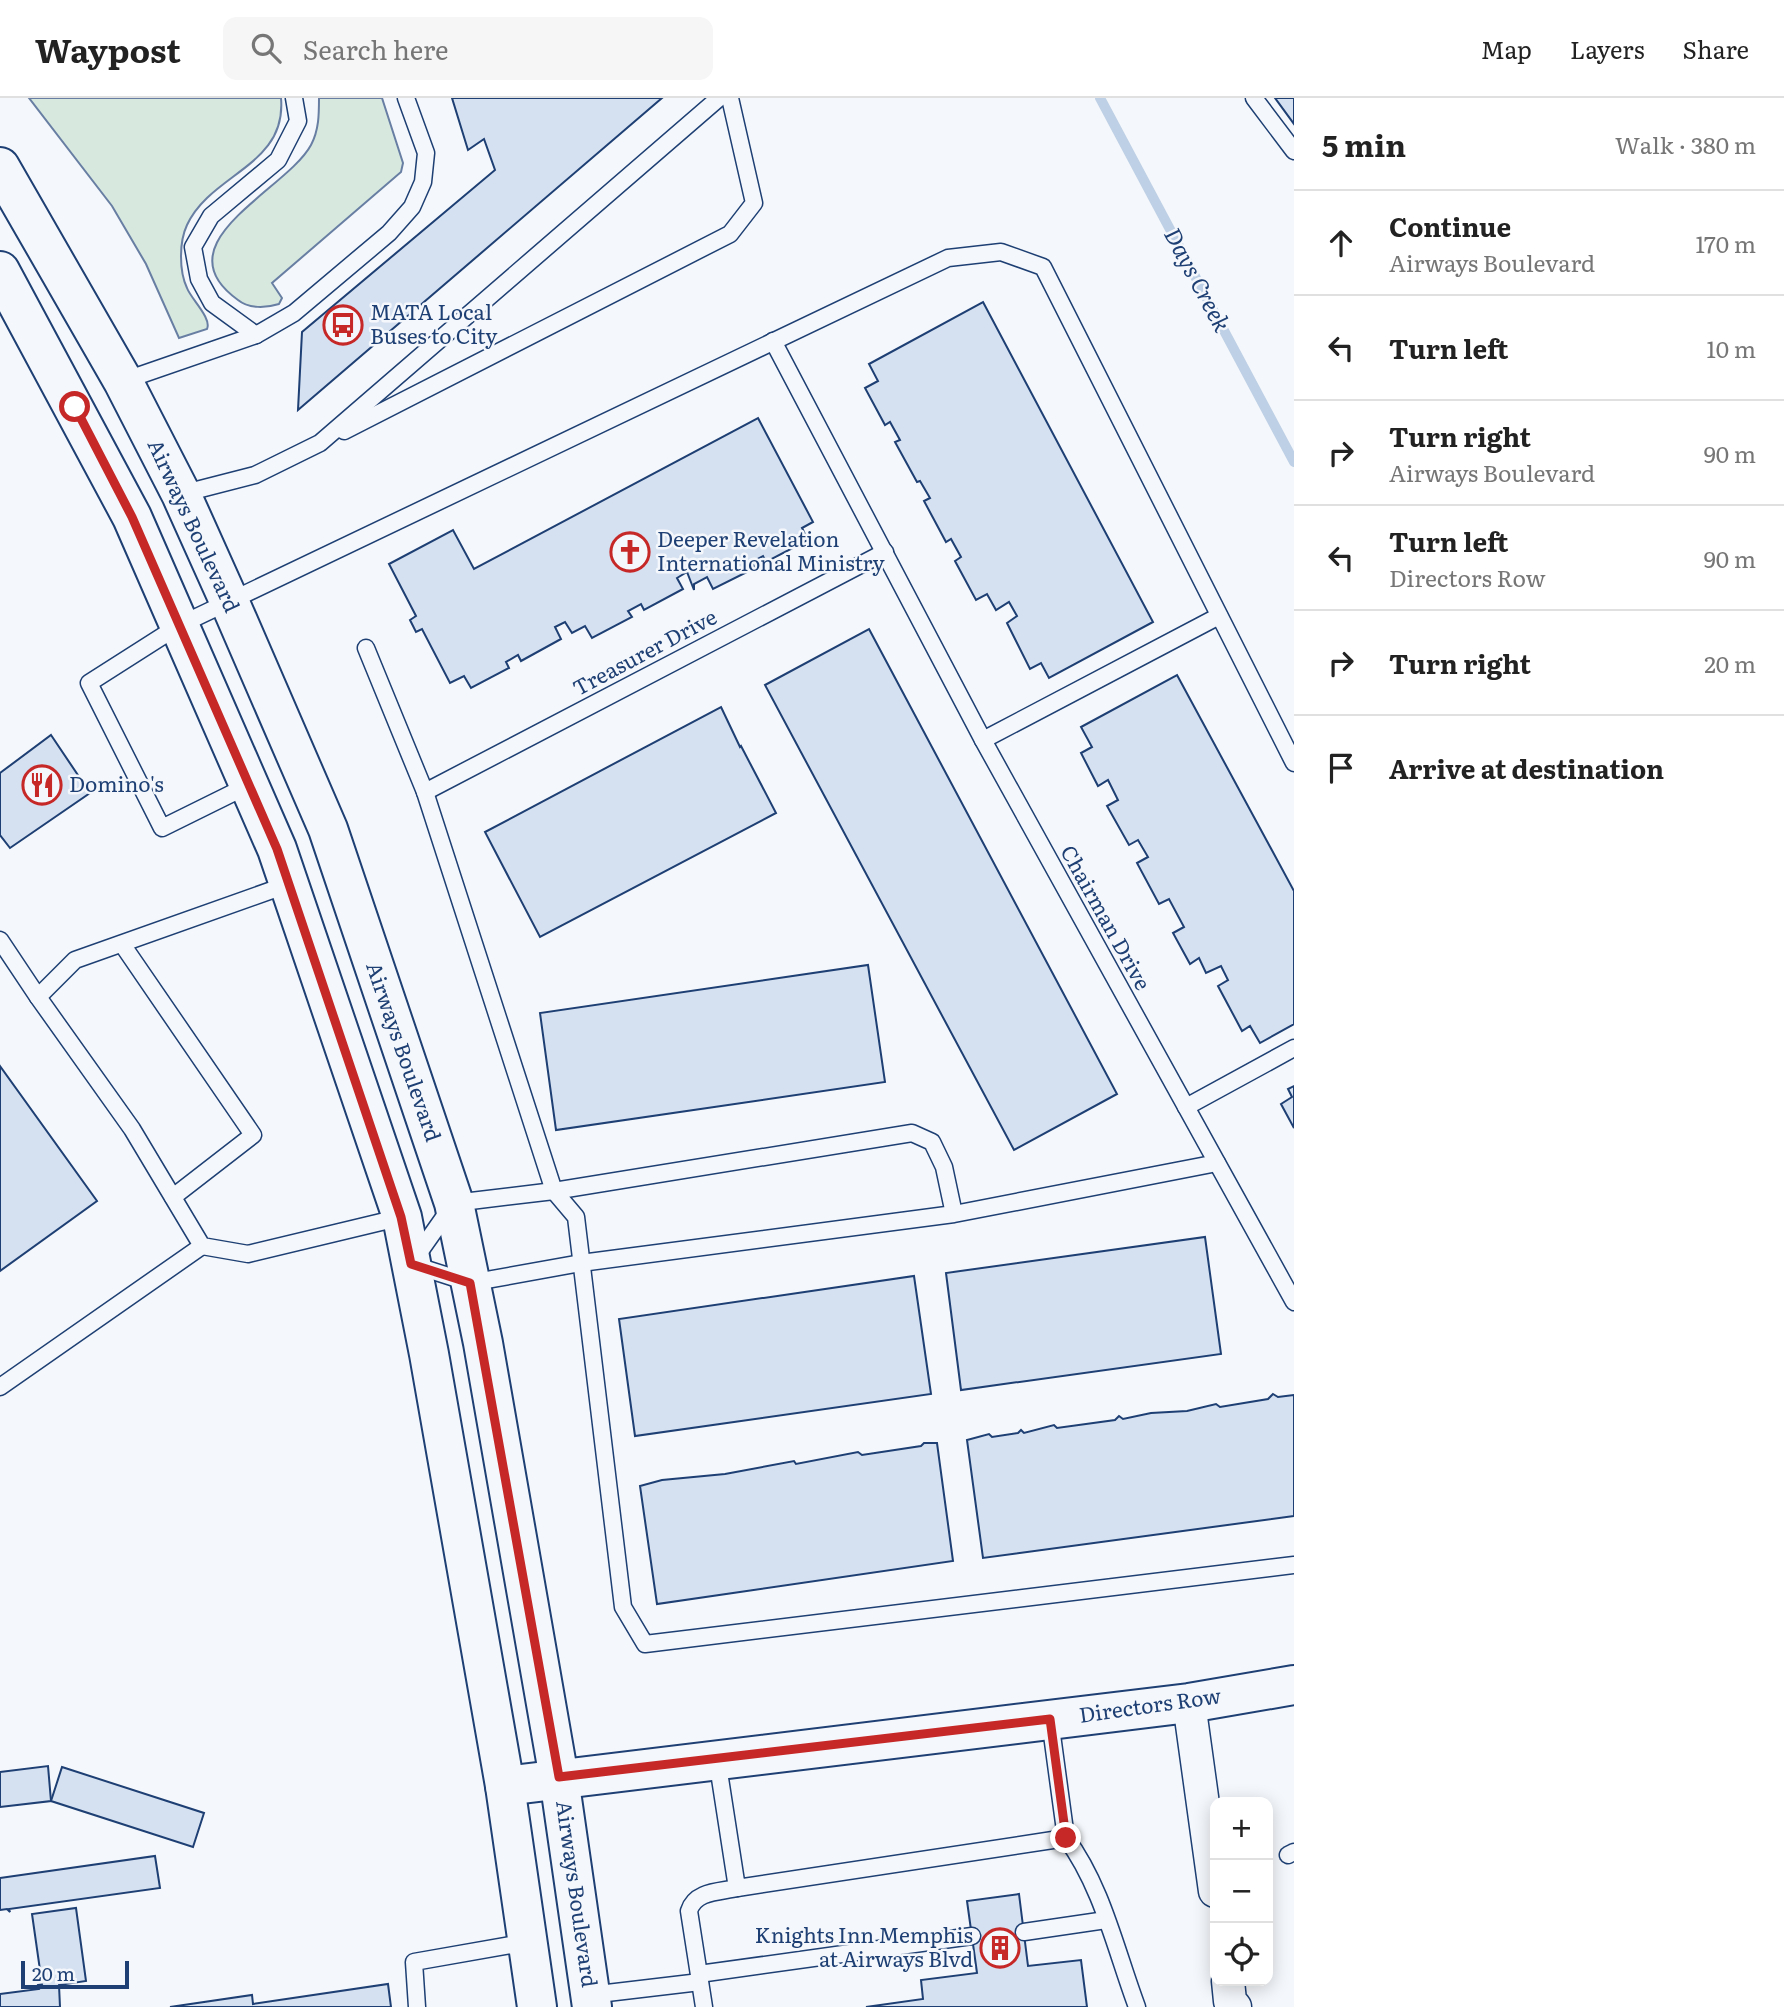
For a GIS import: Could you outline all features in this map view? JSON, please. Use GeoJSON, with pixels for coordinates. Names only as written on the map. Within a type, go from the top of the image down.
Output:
{"type":"FeatureCollection","features":[{"type":"Feature","properties":{"kind":"main road","name":"Airways Boulevard"},"geometry":{"type":"LineString","coordinates":[[0,167],[123,382],[181,494],[230,603],[328,829],[454,1203],[559,1777],[591,2001]]}},
{"type":"Feature","properties":{"kind":"main road"},"geometry":{"type":"LineString","coordinates":[[0,271],[132,517],[249,785],[289,884],[401,1217],[505,1786],[537,2007]]}},
{"type":"Feature","properties":{"kind":"main road","name":"Directors Row"},"geometry":{"type":"LineString","coordinates":[[505,1786],[559,1777],[1189,1703],[1294,1685]]}},
{"type":"Feature","properties":{"kind":"street"},"geometry":{"type":"LineString","coordinates":[[1189,1703],[1211,1860]]}},
{"type":"Feature","properties":{"kind":"street"},"geometry":{"type":"LineString","coordinates":[[1228,1986],[1230,2001],[1235,2007]]}},
{"type":"Feature","properties":{"kind":"lane"},"geometry":{"type":"LineString","coordinates":[[256,335],[212,303],[199,279],[193,247],[211,216],[278,160],[298,121],[294,98]]}},
{"type":"Feature","properties":{"kind":"lane"},"geometry":{"type":"LineString","coordinates":[[123,382],[256,335],[294,313],[389,233],[412,207],[423,182],[426,153],[406,98]]}},
{"type":"Feature","properties":{"kind":"lane"},"geometry":{"type":"LineString","coordinates":[[320,443],[719,98]]}},
{"type":"Feature","properties":{"kind":"lane"},"geometry":{"type":"LineString","coordinates":[[181,494],[255,475],[730,234],[754,203],[730,98]]}},
{"type":"Feature","properties":{"kind":"lane"},"geometry":{"type":"LineString","coordinates":[[1254,98],[1294,151]]}},
{"type":"Feature","properties":{"kind":"lane"},"geometry":{"type":"LineString","coordinates":[[249,785],[162,828],[89,683],[180,625],[948,258],[1001,252],[1042,267],[1294,763]]}},
{"type":"Feature","properties":{"kind":"lane","name":"Chairman Drive"},"geometry":{"type":"LineString","coordinates":[[773,341],[983,740],[1294,1302]]}},
{"type":"Feature","properties":{"kind":"lane","name":"Treasurer Drive"},"geometry":{"type":"LineString","coordinates":[[425,792],[885,552]]}},
{"type":"Feature","properties":{"kind":"lane"},"geometry":{"type":"LineString","coordinates":[[983,740],[1220,617]]}},
{"type":"Feature","properties":{"kind":"lane"},"geometry":{"type":"LineString","coordinates":[[366,648],[425,792],[554,1191],[576,1217],[623,1607],[645,1644],[1294,1565]]}},
{"type":"Feature","properties":{"kind":"lane"},"geometry":{"type":"LineString","coordinates":[[38,998],[75,960],[289,884]]}},
{"type":"Feature","properties":{"kind":"lane"},"geometry":{"type":"LineString","coordinates":[[0,940],[132,1129],[202,1247]]}},
{"type":"Feature","properties":{"kind":"lane"},"geometry":{"type":"LineString","coordinates":[[122,944],[253,1135],[173,1197]]}},
{"type":"Feature","properties":{"kind":"lane"},"geometry":{"type":"LineString","coordinates":[[1186,1107],[1294,1048]]}},
{"type":"Feature","properties":{"kind":"lane"},"geometry":{"type":"LineString","coordinates":[[954,1214],[944,1167],[932,1142],[912,1133],[554,1191],[454,1203],[411,1264],[470,1283],[582,1263],[954,1214],[1217,1163]]}},
{"type":"Feature","properties":{"kind":"lane"},"geometry":{"type":"LineString","coordinates":[[0,1387],[202,1247],[248,1254],[401,1217]]}},
{"type":"Feature","properties":{"kind":"lane"},"geometry":{"type":"LineString","coordinates":[[1050,1719],[1066,1838],[1081,1858],[1137,2007]]}},
{"type":"Feature","properties":{"kind":"lane"},"geometry":{"type":"LineString","coordinates":[[717,1759],[737,1888]]}},
{"type":"Feature","properties":{"kind":"lane"},"geometry":{"type":"LineString","coordinates":[[704,2007],[689,1910],[692,1901],[737,1888],[1066,1838]]}},
{"type":"Feature","properties":{"kind":"lane"},"geometry":{"type":"LineString","coordinates":[[1024,1932],[1106,1920]]}},
{"type":"Feature","properties":{"kind":"lane"},"geometry":{"type":"LineString","coordinates":[[591,2001],[699,1978],[972,1936]]}},
{"type":"Feature","properties":{"kind":"lane"},"geometry":{"type":"LineString","coordinates":[[417,2007],[414,1962],[528,1942]]}},
{"type":"Feature","properties":{"kind":"shaded area"},"geometry":{"type":"Polygon","coordinates":[[[29,98],[281,98],[280,121],[272,139],[260,154],[198,207],[184,232],[181,248],[182,273],[189,292],[207,320],[207,329],[179,338],[146,264],[112,206],[29,98]]]}},
{"type":"Feature","properties":{"kind":"shaded area"},"geometry":{"type":"Polygon","coordinates":[[[319,98],[382,98],[403,163],[401,172],[272,283],[282,298],[279,304],[263,307],[247,305],[238,300],[217,279],[212,258],[220,238],[236,218],[298,162],[311,145],[317,128],[319,98]]]}},
{"type":"Feature","properties":{"kind":"building"},"geometry":{"type":"Polygon","coordinates":[[[452,98],[662,98],[298,410],[302,332],[495,170],[484,139],[468,150],[452,98]]]}},
{"type":"Feature","properties":{"kind":"building"},"geometry":{"type":"Polygon","coordinates":[[[1275,98],[1294,98],[1294,124],[1275,98]]]}},
{"type":"Feature","properties":{"kind":"building"},"geometry":{"type":"Polygon","coordinates":[[[983,302],[1153,622],[1049,678],[1041,663],[1030,669],[1007,623],[1017,616],[1009,602],[996,610],[987,594],[976,600],[955,561],[961,557],[951,539],[946,542],[924,501],[930,498],[920,481],[917,482],[895,442],[900,440],[890,422],[885,425],[865,388],[878,381],[869,364],[983,302]]]}},
{"type":"Feature","properties":{"kind":"building","name":"Deeper Revelation International Ministry"},"geometry":{"type":"Polygon","coordinates":[[[758,418],[813,522],[802,528],[808,540],[766,562],[763,556],[752,562],[755,568],[713,589],[707,577],[694,584],[694,590],[687,572],[677,578],[683,589],[644,610],[641,604],[628,611],[632,617],[592,638],[585,626],[572,633],[565,622],[555,627],[561,639],[521,661],[518,655],[506,662],[509,668],[471,688],[464,676],[450,683],[422,629],[416,632],[410,620],[416,616],[389,564],[453,530],[474,569],[758,418]]]}},
{"type":"Feature","properties":{"kind":"building"},"geometry":{"type":"Polygon","coordinates":[[[869,629],[1117,1094],[1014,1150],[765,685],[869,629]]]}},
{"type":"Feature","properties":{"kind":"building"},"geometry":{"type":"Polygon","coordinates":[[[1177,675],[1294,891],[1294,1024],[1260,1043],[1250,1026],[1242,1031],[1218,986],[1228,980],[1221,966],[1206,973],[1199,958],[1190,964],[1173,933],[1184,927],[1169,899],[1159,904],[1137,863],[1148,857],[1138,840],[1129,845],[1107,806],[1118,800],[1108,780],[1098,786],[1081,753],[1092,747],[1081,727],[1177,675]]]}},
{"type":"Feature","properties":{"kind":"building"},"geometry":{"type":"Polygon","coordinates":[[[721,707],[776,813],[540,937],[485,832],[721,707]]]}},
{"type":"Feature","properties":{"kind":"building","name":"Domino's"},"geometry":{"type":"Polygon","coordinates":[[[51,735],[90,793],[10,848],[0,835],[0,773],[51,735]]]}},
{"type":"Feature","properties":{"kind":"building"},"geometry":{"type":"Polygon","coordinates":[[[868,965],[885,1082],[556,1130],[540,1013],[868,965]]]}},
{"type":"Feature","properties":{"kind":"building"},"geometry":{"type":"Polygon","coordinates":[[[0,1066],[97,1201],[0,1271],[0,1066]]]}},
{"type":"Feature","properties":{"kind":"building"},"geometry":{"type":"Polygon","coordinates":[[[1294,1086],[1294,1128],[1281,1104],[1292,1097],[1288,1089],[1294,1086]]]}},
{"type":"Feature","properties":{"kind":"building"},"geometry":{"type":"Polygon","coordinates":[[[1205,1237],[1221,1354],[961,1390],[946,1273],[1205,1237]]]}},
{"type":"Feature","properties":{"kind":"building"},"geometry":{"type":"Polygon","coordinates":[[[914,1276],[931,1394],[635,1436],[619,1319],[914,1276]]]}},
{"type":"Feature","properties":{"kind":"building"},"geometry":{"type":"Polygon","coordinates":[[[1273,1394],[1278,1397],[1294,1395],[1294,1516],[983,1558],[967,1440],[989,1434],[992,1437],[1018,1433],[1021,1430],[1024,1433],[1054,1425],[1057,1428],[1115,1420],[1119,1416],[1123,1419],[1151,1413],[1187,1411],[1216,1404],[1220,1407],[1268,1399],[1273,1394]]]}},
{"type":"Feature","properties":{"kind":"building"},"geometry":{"type":"Polygon","coordinates":[[[924,1443],[937,1443],[953,1561],[657,1604],[640,1486],[662,1480],[725,1474],[794,1461],[796,1464],[858,1452],[862,1455],[921,1446],[924,1443]]]}},
{"type":"Feature","properties":{"kind":"building"},"geometry":{"type":"Polygon","coordinates":[[[48,1766],[51,1801],[0,1807],[0,1772],[48,1766]]]}},
{"type":"Feature","properties":{"kind":"building"},"geometry":{"type":"Polygon","coordinates":[[[62,1767],[204,1813],[193,1847],[51,1801],[62,1767]]]}},
{"type":"Feature","properties":{"kind":"building"},"geometry":{"type":"Polygon","coordinates":[[[155,1856],[160,1888],[9,1909],[10,1912],[7,1909],[0,1910],[0,1878],[155,1856]]]}},
{"type":"Feature","properties":{"kind":"building","name":"Knights Inn Memphis at Airways Blvd"},"geometry":{"type":"Polygon","coordinates":[[[1019,1894],[1028,1966],[1081,1960],[1087,2007],[866,2007],[923,1999],[921,1980],[977,1973],[967,1901],[1019,1894]]]}},
{"type":"Feature","properties":{"kind":"building"},"geometry":{"type":"Polygon","coordinates":[[[76,1908],[86,1981],[59,1985],[60,2007],[0,2007],[0,1994],[39,1989],[38,1985],[42,1984],[32,1914],[76,1908]]]}},
{"type":"Feature","properties":{"kind":"building"},"geometry":{"type":"Polygon","coordinates":[[[388,1984],[391,2007],[170,2007],[252,1995],[253,2004],[388,1984]]]}},
{"type":"Feature","properties":{"kind":"waterway","name":"Days Creek"},"geometry":{"type":"LineString","coordinates":[[1100,98],[1294,462]]}},
{"type":"Feature","properties":{"kind":"place","name":"MATA Local Buses to City"},"geometry":{"type":"Point","coordinates":[343,325]}},
{"type":"Feature","properties":{"kind":"place","name":"Deeper Revelation International Ministry"},"geometry":{"type":"Point","coordinates":[630,552]}},
{"type":"Feature","properties":{"kind":"place","name":"Domino's"},"geometry":{"type":"Point","coordinates":[42,785]}},
{"type":"Feature","properties":{"kind":"place","name":"Knights Inn Memphis at Airways Blvd"},"geometry":{"type":"Point","coordinates":[1000,1948]}},
{"type":"Feature","properties":{"kind":"route"},"geometry":{"type":"LineString","coordinates":[[75,407],[132,517],[277,849],[401,1217],[411,1264],[470,1283],[559,1777],[1050,1719],[1066,1838]]}}]}
